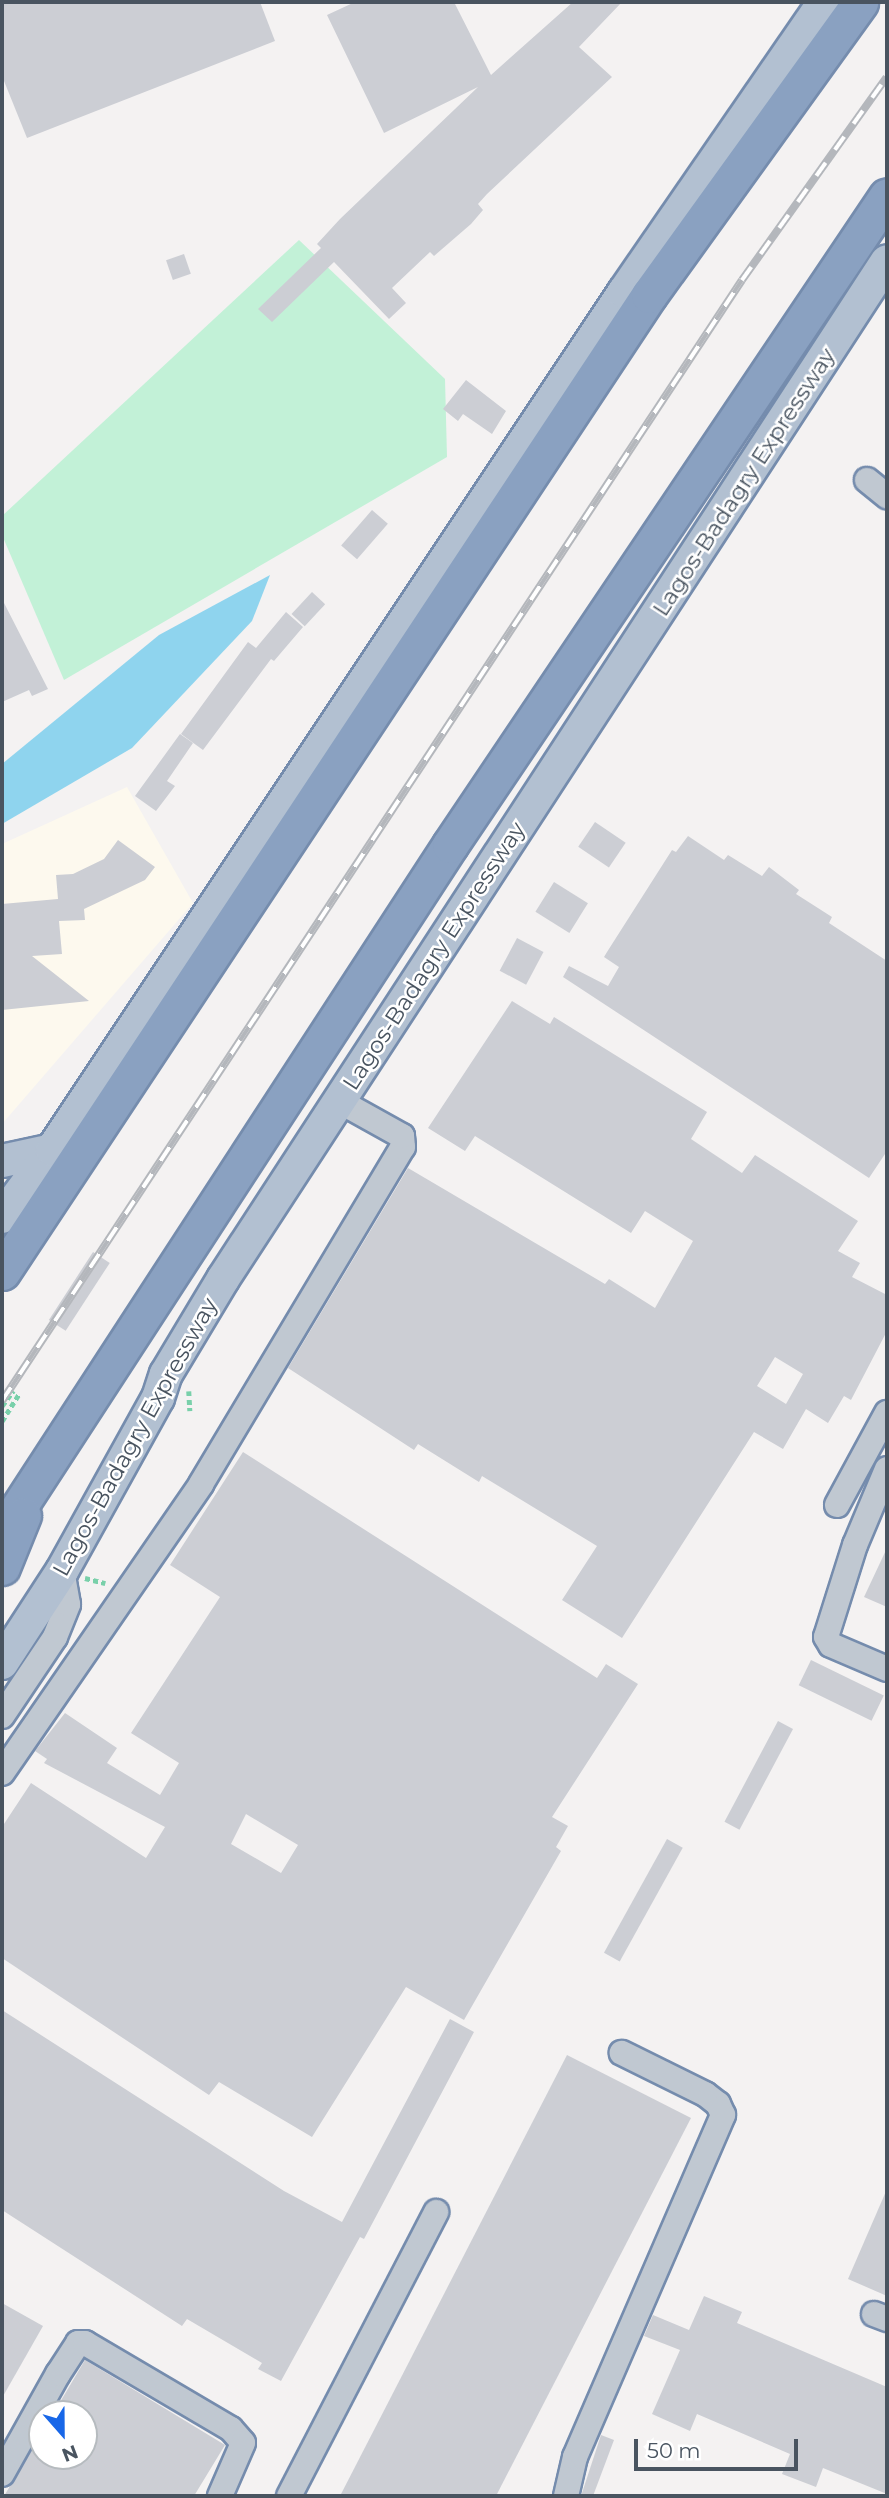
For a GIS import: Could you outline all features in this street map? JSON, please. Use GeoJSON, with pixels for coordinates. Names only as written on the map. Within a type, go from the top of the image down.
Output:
{"type":"FeatureCollection","features":[{"type":"Feature","properties":{"kind":"highway"},"geometry":{"type":"LineString","coordinates":[[2,1272],[649,295],[860,2]]}},
{"type":"Feature","properties":{"kind":"highway","name":"Lagos-Badagry Expressway"},"geometry":{"type":"LineString","coordinates":[[2,1533],[450,845],[887,196]]}},
{"type":"Feature","properties":{"kind":"highway"},"geometry":{"type":"LineString","coordinates":[[2,1567],[37,1482]]}},
{"type":"Feature","properties":{"kind":"main road"},"geometry":{"type":"LineString","coordinates":[[2,1217],[52,1150],[624,292],[824,2]]}},
{"type":"Feature","properties":{"kind":"main road","name":"Lagos-Badagry Expressway"},"geometry":{"type":"LineString","coordinates":[[2,1663],[62,1571],[158,1398],[166,1374],[339,1101],[887,261]]}},
{"type":"Feature","properties":{"kind":"main road"},"geometry":{"type":"LineString","coordinates":[[2,1161],[52,1150]]}},
{"type":"Feature","properties":{"kind":"street"},"geometry":{"type":"LineString","coordinates":[[867,480],[887,496]]}},
{"type":"Feature","properties":{"kind":"street"},"geometry":{"type":"LineString","coordinates":[[2,1773],[201,1484],[403,1147],[402,1136],[339,1101]]}},
{"type":"Feature","properties":{"kind":"street"},"geometry":{"type":"LineString","coordinates":[[837,1505],[887,1413]]}},
{"type":"Feature","properties":{"kind":"street"},"geometry":{"type":"LineString","coordinates":[[887,1469],[855,1545],[826,1637],[831,1645],[887,1669]]}},
{"type":"Feature","properties":{"kind":"street"},"geometry":{"type":"LineString","coordinates":[[2,1716],[55,1637],[68,1604],[62,1571]]}},
{"type":"Feature","properties":{"kind":"street"},"geometry":{"type":"LineString","coordinates":[[566,2496],[575,2457],[723,2115],[718,2104],[705,2094],[622,2053]]}},
{"type":"Feature","properties":{"kind":"street"},"geometry":{"type":"LineString","coordinates":[[289,2496],[436,2212]]}},
{"type":"Feature","properties":{"kind":"street"},"geometry":{"type":"LineString","coordinates":[[2,2474],[65,2363],[78,2343],[85,2343],[231,2429],[243,2443],[239,2461],[220,2496]]}},
{"type":"Feature","properties":{"kind":"path"},"geometry":{"type":"LineString","coordinates":[[2,1406],[13,1391]]}},
{"type":"Feature","properties":{"kind":"path"},"geometry":{"type":"LineString","coordinates":[[2,1421],[19,1394]]}},
{"type":"Feature","properties":{"kind":"shaded area"},"geometry":{"type":"Polygon","coordinates":[[[127,787],[193,903],[2,1124],[2,844],[127,787]]]}},
{"type":"Feature","properties":{"kind":"green space"},"geometry":{"type":"Polygon","coordinates":[[[299,240],[445,379],[447,457],[64,680],[2,535],[2,516],[299,240]]]}},
{"type":"Feature","properties":{"kind":"water"},"geometry":{"type":"Polygon","coordinates":[[[270,575],[252,621],[132,748],[2,824],[2,764],[159,635],[270,575]]]}},
{"type":"Feature","properties":{"kind":"building"},"geometry":{"type":"Polygon","coordinates":[[[2,2],[260,2],[275,41],[27,138],[2,76],[2,2]]]}},
{"type":"Feature","properties":{"kind":"building"},"geometry":{"type":"Polygon","coordinates":[[[355,2],[454,2],[491,75],[573,2],[622,2],[579,47],[612,77],[487,194],[478,204],[483,210],[471,224],[434,256],[430,252],[392,288],[406,303],[389,319],[334,262],[272,322],[258,309],[321,248],[317,244],[340,219],[478,87],[384,133],[327,15],[355,2]]]}},
{"type":"Feature","properties":{"kind":"building"},"geometry":{"type":"Polygon","coordinates":[[[184,254],[191,274],[173,280],[166,260],[184,254]]]}},
{"type":"Feature","properties":{"kind":"building"},"geometry":{"type":"Polygon","coordinates":[[[466,380],[506,411],[492,434],[463,414],[458,421],[443,409],[466,380]]]}},
{"type":"Feature","properties":{"kind":"building"},"geometry":{"type":"Polygon","coordinates":[[[372,510],[388,524],[357,559],[341,545],[372,510]]]}},
{"type":"Feature","properties":{"kind":"building"},"geometry":{"type":"Polygon","coordinates":[[[312,592],[325,604],[305,626],[292,614],[312,592]]]}},
{"type":"Feature","properties":{"kind":"building"},"geometry":{"type":"Polygon","coordinates":[[[2,599],[48,689],[32,696],[29,690],[2,702],[2,599]]]}},
{"type":"Feature","properties":{"kind":"building"},"geometry":{"type":"Polygon","coordinates":[[[286,612],[303,627],[274,661],[271,659],[203,750],[181,734],[248,642],[256,648],[286,612]]]}},
{"type":"Feature","properties":{"kind":"building"},"geometry":{"type":"Polygon","coordinates":[[[180,734],[193,743],[167,781],[175,786],[156,811],[135,796],[180,734]]]}},
{"type":"Feature","properties":{"kind":"building"},"geometry":{"type":"Polygon","coordinates":[[[595,822],[626,843],[609,868],[578,847],[595,822]]]}},
{"type":"Feature","properties":{"kind":"building"},"geometry":{"type":"Polygon","coordinates":[[[688,836],[724,860],[728,855],[762,876],[769,867],[799,890],[796,894],[832,917],[829,923],[887,961],[887,1151],[869,1178],[563,977],[569,966],[608,986],[619,967],[604,957],[672,850],[676,852],[688,836]]]}},
{"type":"Feature","properties":{"kind":"building"},"geometry":{"type":"Polygon","coordinates":[[[118,840],[155,867],[145,880],[84,909],[85,920],[59,921],[62,954],[32,956],[89,1001],[2,1010],[2,904],[58,899],[56,875],[73,874],[104,859],[118,840]]]}},
{"type":"Feature","properties":{"kind":"building"},"geometry":{"type":"Polygon","coordinates":[[[554,882],[588,903],[569,933],[535,912],[554,882]]]}},
{"type":"Feature","properties":{"kind":"building"},"geometry":{"type":"Polygon","coordinates":[[[517,938],[543,952],[526,985],[500,971],[517,938]]]}},
{"type":"Feature","properties":{"kind":"building"},"geometry":{"type":"Polygon","coordinates":[[[512,1001],[550,1024],[554,1017],[707,1112],[691,1139],[742,1173],[755,1155],[858,1221],[838,1251],[860,1263],[852,1277],[887,1295],[887,1331],[851,1400],[844,1396],[828,1423],[806,1409],[783,1449],[754,1432],[622,1638],[562,1600],[597,1546],[482,1476],[479,1482],[418,1444],[414,1450],[288,1368],[408,1168],[605,1284],[609,1279],[655,1308],[693,1241],[645,1211],[631,1233],[475,1136],[465,1151],[428,1128],[512,1001]],[[775,1357],[757,1386],[786,1404],[803,1374],[775,1357]]]}},
{"type":"Feature","properties":{"kind":"building"},"geometry":{"type":"Polygon","coordinates":[[[93,1252],[110,1263],[66,1331],[49,1320],[93,1252]]]}},
{"type":"Feature","properties":{"kind":"building"},"geometry":{"type":"Polygon","coordinates":[[[243,1452],[597,1678],[606,1664],[638,1684],[552,1817],[568,1826],[556,1847],[561,1851],[464,2020],[406,1987],[312,2137],[219,2082],[209,2095],[2,1958],[2,1827],[31,1783],[146,1858],[165,1827],[44,1763],[47,1759],[35,1751],[65,1713],[117,1748],[107,1763],[160,1795],[179,1763],[131,1733],[220,1597],[170,1565],[243,1452]],[[246,1814],[231,1844],[281,1873],[298,1845],[246,1814]]]}},
{"type":"Feature","properties":{"kind":"building"},"geometry":{"type":"Polygon","coordinates":[[[887,1548],[887,1607],[864,1597],[887,1548]]]}},
{"type":"Feature","properties":{"kind":"building"},"geometry":{"type":"Polygon","coordinates":[[[811,1660],[884,1696],[872,1721],[799,1685],[811,1660]]]}},
{"type":"Feature","properties":{"kind":"building"},"geometry":{"type":"Polygon","coordinates":[[[778,1721],[793,1729],[739,1830],[724,1822],[778,1721]]]}},
{"type":"Feature","properties":{"kind":"building"},"geometry":{"type":"Polygon","coordinates":[[[667,1839],[683,1848],[620,1961],[604,1953],[667,1839]]]}},
{"type":"Feature","properties":{"kind":"building"},"geometry":{"type":"Polygon","coordinates":[[[2,2010],[284,2191],[342,2222],[450,2019],[474,2032],[364,2239],[360,2237],[281,2381],[258,2369],[262,2363],[187,2319],[182,2326],[2,2210],[2,2010]]]}},
{"type":"Feature","properties":{"kind":"building"},"geometry":{"type":"Polygon","coordinates":[[[567,2055],[691,2118],[496,2496],[340,2496],[567,2055]]]}},
{"type":"Feature","properties":{"kind":"building"},"geometry":{"type":"Polygon","coordinates":[[[887,2189],[887,2296],[848,2279],[887,2189]]]}},
{"type":"Feature","properties":{"kind":"building"},"geometry":{"type":"Polygon","coordinates":[[[704,2296],[742,2312],[737,2323],[887,2387],[887,2494],[823,2468],[816,2487],[782,2474],[790,2454],[697,2414],[690,2431],[652,2414],[680,2350],[644,2336],[653,2315],[689,2330],[704,2296]]]}},
{"type":"Feature","properties":{"kind":"building"},"geometry":{"type":"Polygon","coordinates":[[[2,2303],[43,2326],[2,2398],[2,2303]]]}},
{"type":"Feature","properties":{"kind":"building"},"geometry":{"type":"Polygon","coordinates":[[[85,2360],[225,2445],[194,2496],[4,2496],[28,2456],[28,2470],[98,2470],[98,2400],[61,2400],[85,2360]]]}},
{"type":"Feature","properties":{"kind":"building"},"geometry":{"type":"Polygon","coordinates":[[[601,2435],[614,2440],[593,2496],[581,2496],[601,2435]]]}},
{"type":"Feature","properties":{"kind":"railway"},"geometry":{"type":"LineString","coordinates":[[2,1401],[742,280],[887,77]]}}]}
